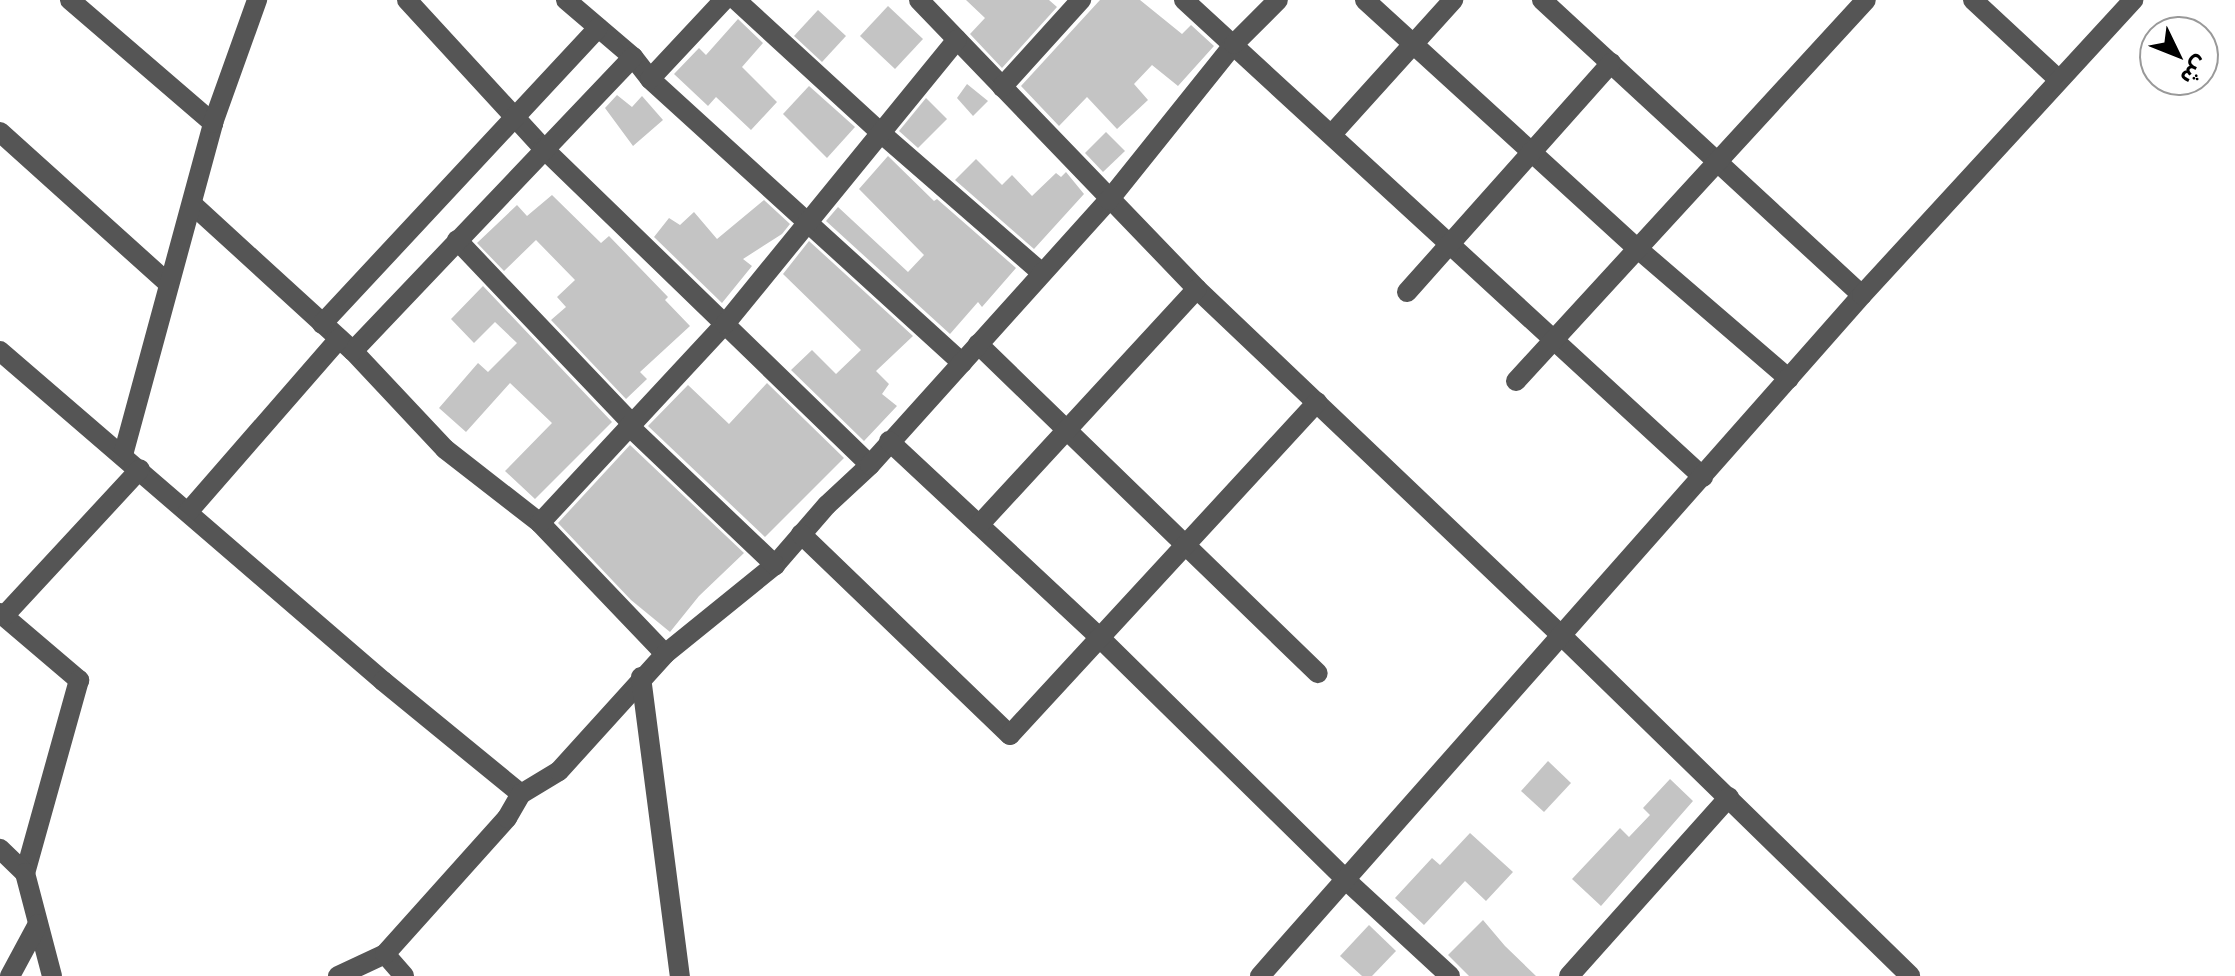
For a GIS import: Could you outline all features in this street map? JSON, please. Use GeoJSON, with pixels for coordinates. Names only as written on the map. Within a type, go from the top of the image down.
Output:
{"type":"FeatureCollection","features":[{"type":"Feature","properties":{"kind":"street"},"geometry":{"type":"LineString","coordinates":[[70,0],[213,123]]}},
{"type":"Feature","properties":{"kind":"street"},"geometry":{"type":"LineString","coordinates":[[123,455],[213,123],[257,0]]}},
{"type":"Feature","properties":{"kind":"street"},"geometry":{"type":"LineString","coordinates":[[407,0],[517,116],[543,148],[870,465]]}},
{"type":"Feature","properties":{"kind":"street"},"geometry":{"type":"LineString","coordinates":[[566,0],[633,57],[650,79],[962,363]]}},
{"type":"Feature","properties":{"kind":"street"},"geometry":{"type":"LineString","coordinates":[[650,79],[724,0]]}},
{"type":"Feature","properties":{"kind":"street"},"geometry":{"type":"LineString","coordinates":[[736,0],[882,134],[1042,273]]}},
{"type":"Feature","properties":{"kind":"street"},"geometry":{"type":"LineString","coordinates":[[919,0],[1197,289],[1563,637],[1910,976]]}},
{"type":"Feature","properties":{"kind":"street"},"geometry":{"type":"LineString","coordinates":[[1002,87],[1081,0]]}},
{"type":"Feature","properties":{"kind":"street"},"geometry":{"type":"LineString","coordinates":[[1184,0],[1556,338],[1703,477]]}},
{"type":"Feature","properties":{"kind":"street"},"geometry":{"type":"LineString","coordinates":[[338,976],[385,954],[507,818],[521,794],[547,782],[665,654],[775,565],[801,534],[870,465],[1109,200],[1234,44],[1278,0]]}},
{"type":"Feature","properties":{"kind":"street"},"geometry":{"type":"LineString","coordinates":[[1365,0],[1638,249],[1789,379]]}},
{"type":"Feature","properties":{"kind":"street"},"geometry":{"type":"LineString","coordinates":[[1332,134],[1453,0]]}},
{"type":"Feature","properties":{"kind":"street"},"geometry":{"type":"LineString","coordinates":[[1542,0],[1862,295]]}},
{"type":"Feature","properties":{"kind":"street"},"geometry":{"type":"LineString","coordinates":[[1516,381],[1866,0]]}},
{"type":"Feature","properties":{"kind":"street"},"geometry":{"type":"LineString","coordinates":[[1973,0],[2059,80]]}},
{"type":"Feature","properties":{"kind":"street"},"geometry":{"type":"LineString","coordinates":[[1260,976],[1563,637],[1862,295],[2133,0]]}},
{"type":"Feature","properties":{"kind":"street"},"geometry":{"type":"LineString","coordinates":[[322,324],[598,28]]}},
{"type":"Feature","properties":{"kind":"street"},"geometry":{"type":"LineString","coordinates":[[540,523],[725,324],[957,40]]}},
{"type":"Feature","properties":{"kind":"street"},"geometry":{"type":"LineString","coordinates":[[188,512],[346,345],[457,240],[633,57]]}},
{"type":"Feature","properties":{"kind":"street"},"geometry":{"type":"LineString","coordinates":[[1407,292],[1611,63]]}},
{"type":"Feature","properties":{"kind":"street"},"geometry":{"type":"LineString","coordinates":[[0,132],[169,284]]}},
{"type":"Feature","properties":{"kind":"street"},"geometry":{"type":"LineString","coordinates":[[192,204],[346,345],[445,449],[540,523],[665,654]]}},
{"type":"Feature","properties":{"kind":"street"},"geometry":{"type":"LineString","coordinates":[[457,240],[630,424],[775,565]]}},
{"type":"Feature","properties":{"kind":"street"},"geometry":{"type":"LineString","coordinates":[[979,525],[1197,289]]}},
{"type":"Feature","properties":{"kind":"street"},"geometry":{"type":"LineString","coordinates":[[978,344],[1318,673]]}},
{"type":"Feature","properties":{"kind":"street"},"geometry":{"type":"LineString","coordinates":[[0,351],[450,739],[521,794]]}},
{"type":"Feature","properties":{"kind":"street"},"geometry":{"type":"LineString","coordinates":[[801,534],[1010,735],[1317,402]]}},
{"type":"Feature","properties":{"kind":"street"},"geometry":{"type":"LineString","coordinates":[[889,441],[1099,637],[1347,881],[1450,976]]}},
{"type":"Feature","properties":{"kind":"street"},"geometry":{"type":"LineString","coordinates":[[52,976],[25,873],[79,680],[2,614],[140,469]]}},
{"type":"Feature","properties":{"kind":"street"},"geometry":{"type":"LineString","coordinates":[[641,677],[680,976]]}},
{"type":"Feature","properties":{"kind":"street"},"geometry":{"type":"LineString","coordinates":[[1569,976],[1729,797]]}},
{"type":"Feature","properties":{"kind":"street"},"geometry":{"type":"LineString","coordinates":[[0,849],[25,873]]}},
{"type":"Feature","properties":{"kind":"street"},"geometry":{"type":"LineString","coordinates":[[10,976],[38,924]]}},
{"type":"Feature","properties":{"kind":"street"},"geometry":{"type":"LineString","coordinates":[[385,954],[404,976]]}},
{"type":"Feature","properties":{"kind":"building"},"geometry":{"type":"Polygon","coordinates":[[[966,0],[1049,0],[1057,7],[1002,68],[970,34],[985,18],[966,0]]]}},
{"type":"Feature","properties":{"kind":"building"},"geometry":{"type":"Polygon","coordinates":[[[1100,0],[1140,0],[1182,34],[1191,25],[1214,46],[1178,86],[1152,65],[1134,84],[1148,100],[1117,129],[1087,97],[1059,126],[1021,86],[1100,0]]]}},
{"type":"Feature","properties":{"kind":"building"},"geometry":{"type":"Polygon","coordinates":[[[888,6],[923,39],[895,69],[860,36],[888,6]]]}},
{"type":"Feature","properties":{"kind":"building"},"geometry":{"type":"Polygon","coordinates":[[[818,10],[846,36],[822,62],[794,36],[818,10]]]}},
{"type":"Feature","properties":{"kind":"building"},"geometry":{"type":"Polygon","coordinates":[[[738,19],[763,43],[742,67],[777,102],[751,130],[716,97],[708,106],[674,74],[699,48],[706,55],[738,19]]]}},
{"type":"Feature","properties":{"kind":"building"},"geometry":{"type":"Polygon","coordinates":[[[967,84],[988,101],[973,116],[957,98],[967,84]]]}},
{"type":"Feature","properties":{"kind":"building"},"geometry":{"type":"Polygon","coordinates":[[[809,86],[855,127],[827,158],[783,114],[809,86]]]}},
{"type":"Feature","properties":{"kind":"building"},"geometry":{"type":"Polygon","coordinates":[[[617,95],[632,107],[642,96],[663,120],[633,146],[605,108],[617,95]]]}},
{"type":"Feature","properties":{"kind":"building"},"geometry":{"type":"Polygon","coordinates":[[[926,98],[947,119],[918,148],[899,131],[926,98]]]}},
{"type":"Feature","properties":{"kind":"building"},"geometry":{"type":"Polygon","coordinates":[[[1106,132],[1125,151],[1103,172],[1085,153],[1106,132]]]}},
{"type":"Feature","properties":{"kind":"building"},"geometry":{"type":"Polygon","coordinates":[[[888,156],[934,201],[937,199],[1016,268],[982,307],[978,302],[950,334],[826,221],[838,207],[908,272],[924,255],[859,189],[888,156]]]}},
{"type":"Feature","properties":{"kind":"building"},"geometry":{"type":"Polygon","coordinates":[[[976,159],[1002,185],[1012,175],[1032,196],[1056,173],[1061,177],[1066,172],[1084,194],[1034,249],[955,180],[976,159]]]}},
{"type":"Feature","properties":{"kind":"building"},"geometry":{"type":"Polygon","coordinates":[[[552,195],[601,243],[609,236],[668,297],[665,300],[690,326],[640,372],[647,379],[626,399],[551,320],[566,307],[557,297],[575,280],[536,240],[504,271],[477,243],[517,205],[527,216],[552,195]]]}},
{"type":"Feature","properties":{"kind":"building"},"geometry":{"type":"Polygon","coordinates":[[[764,200],[790,224],[782,234],[743,259],[752,266],[722,303],[654,237],[669,218],[680,225],[694,212],[717,239],[764,200]]]}},
{"type":"Feature","properties":{"kind":"building"},"geometry":{"type":"Polygon","coordinates":[[[809,241],[913,336],[876,371],[889,384],[882,394],[897,406],[864,441],[791,370],[812,350],[836,374],[861,350],[783,274],[809,241]]]}},
{"type":"Feature","properties":{"kind":"building"},"geometry":{"type":"Polygon","coordinates":[[[483,286],[612,422],[535,499],[505,471],[552,423],[510,383],[466,432],[439,408],[478,363],[488,372],[517,343],[495,322],[474,343],[451,319],[483,286]]]}},
{"type":"Feature","properties":{"kind":"building"},"geometry":{"type":"Polygon","coordinates":[[[767,383],[844,458],[765,537],[648,426],[688,385],[729,424],[767,383]]]}},
{"type":"Feature","properties":{"kind":"building"},"geometry":{"type":"Polygon","coordinates":[[[630,445],[744,553],[699,596],[670,632],[631,600],[558,523],[630,445]]]}},
{"type":"Feature","properties":{"kind":"building"},"geometry":{"type":"Polygon","coordinates":[[[1548,761],[1571,783],[1544,812],[1521,791],[1548,761]]]}},
{"type":"Feature","properties":{"kind":"building"},"geometry":{"type":"Polygon","coordinates":[[[1670,779],[1693,801],[1601,906],[1572,879],[1620,828],[1629,837],[1650,815],[1643,808],[1670,779]]]}},
{"type":"Feature","properties":{"kind":"building"},"geometry":{"type":"Polygon","coordinates":[[[1470,833],[1513,872],[1486,901],[1465,881],[1424,925],[1395,898],[1432,858],[1440,865],[1470,833]]]}},
{"type":"Feature","properties":{"kind":"building"},"geometry":{"type":"Polygon","coordinates":[[[1483,920],[1536,976],[1469,976],[1448,955],[1483,920]]]}},
{"type":"Feature","properties":{"kind":"building"},"geometry":{"type":"Polygon","coordinates":[[[1369,925],[1396,951],[1372,976],[1362,976],[1340,956],[1369,925]]]}}]}
